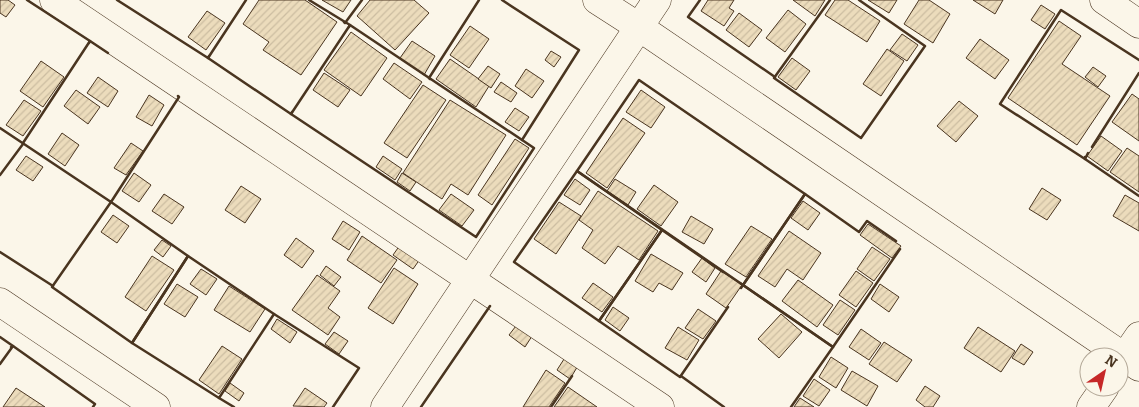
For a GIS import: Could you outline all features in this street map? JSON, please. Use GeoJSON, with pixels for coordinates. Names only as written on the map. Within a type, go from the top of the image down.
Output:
{"type":"FeatureCollection","features":[{"type":"Feature","properties":{"kind":"street"},"geometry":{"type":"LineString","coordinates":[[54,0],[660,407]]}},
{"type":"Feature","properties":{"kind":"street"},"geometry":{"type":"LineString","coordinates":[[597,0],[1130,356]]}},
{"type":"Feature","properties":{"kind":"street"},"geometry":{"type":"LineString","coordinates":[[385,407],[657,0]]}},
{"type":"Feature","properties":{"kind":"street"},"geometry":{"type":"LineString","coordinates":[[1104,0],[1139,24]]}},
{"type":"Feature","properties":{"kind":"street"},"geometry":{"type":"LineString","coordinates":[[0,302],[156,407]]}},
{"type":"Feature","properties":{"kind":"building"},"geometry":{"type":"Polygon","coordinates":[[[0,0],[8,0],[15,5],[6,17],[0,13],[0,0]]]}},
{"type":"Feature","properties":{"kind":"building"},"geometry":{"type":"Polygon","coordinates":[[[259,0],[305,0],[337,22],[301,75],[263,50],[269,42],[243,24],[259,0]]]}},
{"type":"Feature","properties":{"kind":"building"},"geometry":{"type":"Polygon","coordinates":[[[322,0],[351,0],[343,12],[322,0]]]}},
{"type":"Feature","properties":{"kind":"building"},"geometry":{"type":"Polygon","coordinates":[[[370,0],[414,0],[429,13],[395,50],[357,16],[370,0]]]}},
{"type":"Feature","properties":{"kind":"building"},"geometry":{"type":"Polygon","coordinates":[[[708,0],[734,0],[729,8],[734,11],[724,26],[701,11],[708,0]]]}},
{"type":"Feature","properties":{"kind":"building"},"geometry":{"type":"Polygon","coordinates":[[[793,0],[825,0],[815,16],[793,0]]]}},
{"type":"Feature","properties":{"kind":"building"},"geometry":{"type":"Polygon","coordinates":[[[835,0],[848,0],[880,21],[867,42],[825,15],[835,0]]]}},
{"type":"Feature","properties":{"kind":"building"},"geometry":{"type":"Polygon","coordinates":[[[868,0],[897,0],[889,13],[868,0]]]}},
{"type":"Feature","properties":{"kind":"building"},"geometry":{"type":"Polygon","coordinates":[[[919,0],[929,0],[950,14],[933,43],[904,24],[919,0]]]}},
{"type":"Feature","properties":{"kind":"building"},"geometry":{"type":"Polygon","coordinates":[[[973,0],[1003,0],[995,14],[973,0]]]}},
{"type":"Feature","properties":{"kind":"building"},"geometry":{"type":"Polygon","coordinates":[[[1041,5],[1055,14],[1045,29],[1031,20],[1041,5]]]}},
{"type":"Feature","properties":{"kind":"building"},"geometry":{"type":"Polygon","coordinates":[[[788,10],[806,24],[785,52],[766,38],[788,10]]]}},
{"type":"Feature","properties":{"kind":"building"},"geometry":{"type":"Polygon","coordinates":[[[207,11],[225,23],[206,50],[188,37],[207,11]]]}},
{"type":"Feature","properties":{"kind":"building"},"geometry":{"type":"Polygon","coordinates":[[[739,13],[762,30],[749,47],[726,30],[739,13]]]}},
{"type":"Feature","properties":{"kind":"building"},"geometry":{"type":"Polygon","coordinates":[[[1059,21],[1081,36],[1062,64],[1110,96],[1077,145],[1008,98],[1059,21]]]}},
{"type":"Feature","properties":{"kind":"building"},"geometry":{"type":"Polygon","coordinates":[[[470,26],[489,39],[469,68],[450,55],[470,26]]]}},
{"type":"Feature","properties":{"kind":"building"},"geometry":{"type":"Polygon","coordinates":[[[351,32],[387,58],[361,96],[324,70],[351,32]]]}},
{"type":"Feature","properties":{"kind":"building"},"geometry":{"type":"Polygon","coordinates":[[[902,34],[918,45],[907,61],[890,50],[902,34]]]}},
{"type":"Feature","properties":{"kind":"building"},"geometry":{"type":"Polygon","coordinates":[[[980,39],[1009,60],[995,79],[966,58],[980,39]]]}},
{"type":"Feature","properties":{"kind":"building"},"geometry":{"type":"Polygon","coordinates":[[[412,41],[435,56],[424,75],[400,58],[412,41]]]}},
{"type":"Feature","properties":{"kind":"building"},"geometry":{"type":"Polygon","coordinates":[[[887,49],[904,61],[881,96],[863,84],[887,49]]]}},
{"type":"Feature","properties":{"kind":"building"},"geometry":{"type":"Polygon","coordinates":[[[551,51],[561,57],[554,67],[545,60],[551,51]]]}},
{"type":"Feature","properties":{"kind":"building"},"geometry":{"type":"Polygon","coordinates":[[[792,58],[810,71],[796,90],[778,77],[792,58]]]}},
{"type":"Feature","properties":{"kind":"building"},"geometry":{"type":"Polygon","coordinates":[[[450,59],[489,86],[476,107],[436,79],[450,59]]]}},
{"type":"Feature","properties":{"kind":"building"},"geometry":{"type":"Polygon","coordinates":[[[41,61],[64,77],[43,107],[20,91],[41,61]]]}},
{"type":"Feature","properties":{"kind":"building"},"geometry":{"type":"Polygon","coordinates":[[[394,63],[422,82],[410,99],[383,79],[394,63]]]}},
{"type":"Feature","properties":{"kind":"building"},"geometry":{"type":"Polygon","coordinates":[[[488,66],[500,74],[491,88],[478,79],[488,66]]]}},
{"type":"Feature","properties":{"kind":"building"},"geometry":{"type":"Polygon","coordinates":[[[1093,67],[1106,76],[1098,87],[1085,77],[1093,67]]]}},
{"type":"Feature","properties":{"kind":"building"},"geometry":{"type":"Polygon","coordinates":[[[526,69],[544,81],[532,98],[515,86],[526,69]]]}},
{"type":"Feature","properties":{"kind":"building"},"geometry":{"type":"Polygon","coordinates":[[[324,73],[350,90],[338,107],[313,90],[324,73]]]}},
{"type":"Feature","properties":{"kind":"building"},"geometry":{"type":"Polygon","coordinates":[[[98,77],[118,91],[108,107],[87,93],[98,77]]]}},
{"type":"Feature","properties":{"kind":"building"},"geometry":{"type":"Polygon","coordinates":[[[501,82],[517,93],[511,102],[494,92],[501,82]]]}},
{"type":"Feature","properties":{"kind":"building"},"geometry":{"type":"Polygon","coordinates":[[[423,85],[446,100],[407,158],[384,143],[423,85]]]}},
{"type":"Feature","properties":{"kind":"building"},"geometry":{"type":"Polygon","coordinates":[[[76,90],[100,107],[88,124],[64,106],[76,90]]]}},
{"type":"Feature","properties":{"kind":"building"},"geometry":{"type":"Polygon","coordinates":[[[641,90],[665,107],[651,128],[626,112],[641,90]]]}},
{"type":"Feature","properties":{"kind":"building"},"geometry":{"type":"Polygon","coordinates":[[[1132,94],[1139,99],[1139,141],[1112,122],[1132,94]]]}},
{"type":"Feature","properties":{"kind":"building"},"geometry":{"type":"Polygon","coordinates":[[[149,95],[164,105],[152,126],[136,117],[149,95]]]}},
{"type":"Feature","properties":{"kind":"building"},"geometry":{"type":"Polygon","coordinates":[[[24,100],[41,111],[23,136],[6,125],[24,100]]]}},
{"type":"Feature","properties":{"kind":"building"},"geometry":{"type":"Polygon","coordinates":[[[450,100],[506,135],[468,195],[451,184],[442,199],[403,173],[450,100]]]}},
{"type":"Feature","properties":{"kind":"building"},"geometry":{"type":"Polygon","coordinates":[[[959,101],[978,116],[956,142],[937,126],[959,101]]]}},
{"type":"Feature","properties":{"kind":"building"},"geometry":{"type":"Polygon","coordinates":[[[515,108],[529,117],[519,131],[505,122],[515,108]]]}},
{"type":"Feature","properties":{"kind":"building"},"geometry":{"type":"Polygon","coordinates":[[[623,118],[645,133],[607,188],[586,173],[623,118]]]}},
{"type":"Feature","properties":{"kind":"building"},"geometry":{"type":"Polygon","coordinates":[[[62,133],[79,145],[65,166],[48,154],[62,133]]]}},
{"type":"Feature","properties":{"kind":"building"},"geometry":{"type":"Polygon","coordinates":[[[1101,136],[1122,151],[1108,171],[1087,156],[1101,136]]]}},
{"type":"Feature","properties":{"kind":"building"},"geometry":{"type":"Polygon","coordinates":[[[515,139],[529,148],[492,205],[478,195],[515,139]]]}},
{"type":"Feature","properties":{"kind":"building"},"geometry":{"type":"Polygon","coordinates":[[[131,143],[143,151],[126,175],[114,168],[131,143]]]}},
{"type":"Feature","properties":{"kind":"building"},"geometry":{"type":"Polygon","coordinates":[[[1127,148],[1139,156],[1139,192],[1110,172],[1127,148]]]}},
{"type":"Feature","properties":{"kind":"building"},"geometry":{"type":"Polygon","coordinates":[[[26,156],[43,167],[33,181],[16,170],[26,156]]]}},
{"type":"Feature","properties":{"kind":"building"},"geometry":{"type":"Polygon","coordinates":[[[383,156],[402,169],[395,180],[376,167],[383,156]]]}},
{"type":"Feature","properties":{"kind":"building"},"geometry":{"type":"Polygon","coordinates":[[[134,173],[151,185],[139,202],[122,191],[134,173]]]}},
{"type":"Feature","properties":{"kind":"building"},"geometry":{"type":"Polygon","coordinates":[[[402,173],[416,182],[410,191],[397,182],[402,173]]]}},
{"type":"Feature","properties":{"kind":"building"},"geometry":{"type":"Polygon","coordinates":[[[575,179],[590,190],[580,205],[564,195],[575,179]]]}},
{"type":"Feature","properties":{"kind":"building"},"geometry":{"type":"Polygon","coordinates":[[[615,179],[636,192],[628,205],[607,191],[615,179]]]}},
{"type":"Feature","properties":{"kind":"building"},"geometry":{"type":"Polygon","coordinates":[[[654,185],[678,202],[661,226],[637,209],[654,185]]]}},
{"type":"Feature","properties":{"kind":"building"},"geometry":{"type":"Polygon","coordinates":[[[241,186],[261,199],[245,223],[225,210],[241,186]]]}},
{"type":"Feature","properties":{"kind":"building"},"geometry":{"type":"Polygon","coordinates":[[[1042,188],[1061,200],[1047,220],[1029,209],[1042,188]]]}},
{"type":"Feature","properties":{"kind":"building"},"geometry":{"type":"Polygon","coordinates":[[[598,191],[658,231],[639,260],[618,246],[605,264],[582,248],[593,230],[579,220],[598,191]]]}},
{"type":"Feature","properties":{"kind":"building"},"geometry":{"type":"Polygon","coordinates":[[[164,194],[184,207],[172,224],[152,211],[164,194]]]}},
{"type":"Feature","properties":{"kind":"building"},"geometry":{"type":"Polygon","coordinates":[[[451,194],[474,210],[462,226],[439,210],[451,194]]]}},
{"type":"Feature","properties":{"kind":"building"},"geometry":{"type":"Polygon","coordinates":[[[1125,195],[1139,203],[1139,231],[1113,216],[1125,195]]]}},
{"type":"Feature","properties":{"kind":"building"},"geometry":{"type":"Polygon","coordinates":[[[803,201],[820,213],[808,230],[791,218],[803,201]]]}},
{"type":"Feature","properties":{"kind":"building"},"geometry":{"type":"Polygon","coordinates":[[[559,202],[581,216],[556,254],[534,239],[559,202]]]}},
{"type":"Feature","properties":{"kind":"building"},"geometry":{"type":"Polygon","coordinates":[[[113,215],[129,226],[117,243],[101,232],[113,215]]]}},
{"type":"Feature","properties":{"kind":"building"},"geometry":{"type":"Polygon","coordinates":[[[691,216],[713,229],[704,244],[682,232],[691,216]]]}},
{"type":"Feature","properties":{"kind":"building"},"geometry":{"type":"Polygon","coordinates":[[[343,221],[360,232],[349,250],[332,239],[343,221]]]}},
{"type":"Feature","properties":{"kind":"building"},"geometry":{"type":"Polygon","coordinates":[[[868,224],[901,246],[892,258],[860,235],[868,224]]]}},
{"type":"Feature","properties":{"kind":"building"},"geometry":{"type":"Polygon","coordinates":[[[751,226],[772,239],[746,277],[725,264],[751,226]]]}},
{"type":"Feature","properties":{"kind":"building"},"geometry":{"type":"Polygon","coordinates":[[[789,231],[821,253],[803,280],[787,269],[775,287],[758,276],[789,231]]]}},
{"type":"Feature","properties":{"kind":"building"},"geometry":{"type":"Polygon","coordinates":[[[362,236],[397,260],[381,283],[347,260],[362,236]]]}},
{"type":"Feature","properties":{"kind":"building"},"geometry":{"type":"Polygon","coordinates":[[[296,238],[314,251],[302,268],[284,255],[296,238]]]}},
{"type":"Feature","properties":{"kind":"building"},"geometry":{"type":"Polygon","coordinates":[[[405,238],[425,252],[413,269],[393,255],[405,238]]]}},
{"type":"Feature","properties":{"kind":"building"},"geometry":{"type":"Polygon","coordinates":[[[162,240],[171,246],[163,257],[154,250],[162,240]]]}},
{"type":"Feature","properties":{"kind":"building"},"geometry":{"type":"Polygon","coordinates":[[[872,247],[890,259],[874,281],[857,269],[872,247]]]}},
{"type":"Feature","properties":{"kind":"building"},"geometry":{"type":"Polygon","coordinates":[[[651,254],[683,273],[672,290],[659,283],[653,292],[635,281],[651,254]]]}},
{"type":"Feature","properties":{"kind":"building"},"geometry":{"type":"Polygon","coordinates":[[[152,256],[174,270],[146,311],[125,297],[152,256]]]}},
{"type":"Feature","properties":{"kind":"building"},"geometry":{"type":"Polygon","coordinates":[[[702,258],[715,268],[706,282],[692,272],[702,258]]]}},
{"type":"Feature","properties":{"kind":"building"},"geometry":{"type":"Polygon","coordinates":[[[326,266],[341,277],[334,286],[320,275],[326,266]]]}},
{"type":"Feature","properties":{"kind":"building"},"geometry":{"type":"Polygon","coordinates":[[[394,268],[418,284],[393,324],[368,308],[394,268]]]}},
{"type":"Feature","properties":{"kind":"building"},"geometry":{"type":"Polygon","coordinates":[[[201,269],[217,279],[206,295],[190,284],[201,269]]]}},
{"type":"Feature","properties":{"kind":"building"},"geometry":{"type":"Polygon","coordinates":[[[721,271],[742,285],[726,308],[706,294],[721,271]]]}},
{"type":"Feature","properties":{"kind":"building"},"geometry":{"type":"Polygon","coordinates":[[[856,271],[873,283],[856,307],[839,295],[856,271]]]}},
{"type":"Feature","properties":{"kind":"building"},"geometry":{"type":"Polygon","coordinates":[[[317,275],[340,291],[328,308],[340,317],[328,335],[292,310],[317,275]]]}},
{"type":"Feature","properties":{"kind":"building"},"geometry":{"type":"Polygon","coordinates":[[[798,280],[833,305],[817,327],[782,301],[798,280]]]}},
{"type":"Feature","properties":{"kind":"building"},"geometry":{"type":"Polygon","coordinates":[[[593,283],[613,297],[602,312],[582,298],[593,283]]]}},
{"type":"Feature","properties":{"kind":"building"},"geometry":{"type":"Polygon","coordinates":[[[177,284],[198,297],[185,317],[164,304],[177,284]]]}},
{"type":"Feature","properties":{"kind":"building"},"geometry":{"type":"Polygon","coordinates":[[[880,284],[899,297],[889,312],[871,299],[880,284]]]}},
{"type":"Feature","properties":{"kind":"building"},"geometry":{"type":"Polygon","coordinates":[[[229,286],[265,309],[250,332],[214,310],[229,286]]]}},
{"type":"Feature","properties":{"kind":"building"},"geometry":{"type":"Polygon","coordinates":[[[840,300],[855,310],[838,335],[823,325],[840,300]]]}},
{"type":"Feature","properties":{"kind":"building"},"geometry":{"type":"Polygon","coordinates":[[[613,307],[629,318],[620,331],[605,320],[613,307]]]}},
{"type":"Feature","properties":{"kind":"building"},"geometry":{"type":"Polygon","coordinates":[[[698,309],[716,321],[703,339],[685,328],[698,309]]]}},
{"type":"Feature","properties":{"kind":"building"},"geometry":{"type":"Polygon","coordinates":[[[781,314],[802,332],[779,358],[758,339],[781,314]]]}},
{"type":"Feature","properties":{"kind":"building"},"geometry":{"type":"Polygon","coordinates":[[[277,319],[297,332],[290,343],[271,329],[277,319]]]}},
{"type":"Feature","properties":{"kind":"building"},"geometry":{"type":"Polygon","coordinates":[[[519,322],[534,333],[525,347],[509,335],[519,322]]]}},
{"type":"Feature","properties":{"kind":"building"},"geometry":{"type":"Polygon","coordinates":[[[678,327],[699,340],[687,360],[665,348],[678,327]]]}},
{"type":"Feature","properties":{"kind":"building"},"geometry":{"type":"Polygon","coordinates":[[[978,327],[1015,351],[1001,372],[964,348],[978,327]]]}},
{"type":"Feature","properties":{"kind":"building"},"geometry":{"type":"Polygon","coordinates":[[[861,329],[881,343],[869,360],[849,347],[861,329]]]}},
{"type":"Feature","properties":{"kind":"building"},"geometry":{"type":"Polygon","coordinates":[[[334,332],[348,341],[339,354],[325,344],[334,332]]]}},
{"type":"Feature","properties":{"kind":"building"},"geometry":{"type":"Polygon","coordinates":[[[884,342],[912,360],[897,382],[869,364],[884,342]]]}},
{"type":"Feature","properties":{"kind":"building"},"geometry":{"type":"Polygon","coordinates":[[[1021,344],[1033,352],[1024,365],[1012,358],[1021,344]]]}},
{"type":"Feature","properties":{"kind":"building"},"geometry":{"type":"Polygon","coordinates":[[[222,346],[242,359],[219,394],[199,380],[222,346]]]}},
{"type":"Feature","properties":{"kind":"building"},"geometry":{"type":"Polygon","coordinates":[[[566,356],[579,364],[570,379],[557,370],[566,356]]]}},
{"type":"Feature","properties":{"kind":"building"},"geometry":{"type":"Polygon","coordinates":[[[831,357],[848,368],[836,388],[819,377],[831,357]]]}},
{"type":"Feature","properties":{"kind":"building"},"geometry":{"type":"Polygon","coordinates":[[[546,370],[565,383],[549,407],[523,407],[546,370]]]}},
{"type":"Feature","properties":{"kind":"building"},"geometry":{"type":"Polygon","coordinates":[[[852,371],[878,386],[867,406],[841,390],[852,371]]]}},
{"type":"Feature","properties":{"kind":"building"},"geometry":{"type":"Polygon","coordinates":[[[814,379],[830,390],[819,406],[803,396],[814,379]]]}},
{"type":"Feature","properties":{"kind":"building"},"geometry":{"type":"Polygon","coordinates":[[[230,383],[244,393],[239,401],[225,391],[230,383]]]}},
{"type":"Feature","properties":{"kind":"building"},"geometry":{"type":"Polygon","coordinates":[[[925,386],[940,396],[933,407],[925,407],[916,400],[925,386]]]}},
{"type":"Feature","properties":{"kind":"building"},"geometry":{"type":"Polygon","coordinates":[[[568,387],[597,407],[554,407],[568,387]]]}},
{"type":"Feature","properties":{"kind":"building"},"geometry":{"type":"Polygon","coordinates":[[[16,388],[45,407],[3,407],[16,388]]]}},
{"type":"Feature","properties":{"kind":"building"},"geometry":{"type":"Polygon","coordinates":[[[305,388],[327,403],[324,407],[293,406],[305,388]]]}},
{"type":"Feature","properties":{"kind":"building"},"geometry":{"type":"Polygon","coordinates":[[[800,398],[814,407],[794,407],[800,398]]]}},
{"type":"Feature","properties":{"kind":"wall"},"geometry":{"type":"LineString","coordinates":[[27,0],[90,41],[89,43]]}},
{"type":"Feature","properties":{"kind":"wall"},"geometry":{"type":"LineString","coordinates":[[117,0],[208,58],[209,56]]}},
{"type":"Feature","properties":{"kind":"wall"},"geometry":{"type":"LineString","coordinates":[[246,0],[208,58],[291,114],[292,112]]}},
{"type":"Feature","properties":{"kind":"wall"},"geometry":{"type":"LineString","coordinates":[[309,0],[350,25],[349,27]]}},
{"type":"Feature","properties":{"kind":"wall"},"geometry":{"type":"LineString","coordinates":[[344,22],[362,0]]}},
{"type":"Feature","properties":{"kind":"wall"},"geometry":{"type":"LineString","coordinates":[[430,79],[479,0]]}},
{"type":"Feature","properties":{"kind":"wall"},"geometry":{"type":"LineString","coordinates":[[502,0],[579,50],[522,140]]}},
{"type":"Feature","properties":{"kind":"wall"},"geometry":{"type":"LineString","coordinates":[[700,0],[688,17],[775,77]]}},
{"type":"Feature","properties":{"kind":"wall"},"geometry":{"type":"LineString","coordinates":[[830,0],[774,78],[861,138],[925,46],[859,0]]}},
{"type":"Feature","properties":{"kind":"wall"},"geometry":{"type":"LineString","coordinates":[[1088,153],[1085,159],[1000,104],[1061,10],[1139,60]]}},
{"type":"Feature","properties":{"kind":"wall"},"geometry":{"type":"LineString","coordinates":[[350,25],[534,148],[476,237],[291,114],[350,25]]}},
{"type":"Feature","properties":{"kind":"wall"},"geometry":{"type":"LineString","coordinates":[[23,143],[90,41],[108,53]]}},
{"type":"Feature","properties":{"kind":"wall"},"geometry":{"type":"LineString","coordinates":[[1092,147],[1139,73]]}},
{"type":"Feature","properties":{"kind":"wall"},"geometry":{"type":"LineString","coordinates":[[639,80],[805,194],[743,285],[577,171],[639,80]]}},
{"type":"Feature","properties":{"kind":"wall"},"geometry":{"type":"LineString","coordinates":[[0,128],[111,202],[178,96]]}},
{"type":"Feature","properties":{"kind":"wall"},"geometry":{"type":"LineString","coordinates":[[0,175],[23,144]]}},
{"type":"Feature","properties":{"kind":"wall"},"geometry":{"type":"LineString","coordinates":[[1085,157],[1085,159],[1139,196]]}},
{"type":"Feature","properties":{"kind":"wall"},"geometry":{"type":"LineString","coordinates":[[577,171],[662,230],[599,321],[514,262],[577,171]]}},
{"type":"Feature","properties":{"kind":"wall"},"geometry":{"type":"LineString","coordinates":[[741,288],[805,194],[859,232],[867,221],[896,241]]}},
{"type":"Feature","properties":{"kind":"wall"},"geometry":{"type":"LineString","coordinates":[[111,202],[188,256],[132,343],[52,287],[111,202]]}},
{"type":"Feature","properties":{"kind":"wall"},"geometry":{"type":"LineString","coordinates":[[723,272],[662,230],[599,321],[680,377],[728,307]]}},
{"type":"Feature","properties":{"kind":"wall"},"geometry":{"type":"LineString","coordinates":[[743,285],[833,347],[900,249]]}},
{"type":"Feature","properties":{"kind":"wall"},"geometry":{"type":"LineString","coordinates":[[0,252],[53,286]]}},
{"type":"Feature","properties":{"kind":"wall"},"geometry":{"type":"LineString","coordinates":[[188,256],[274,314],[219,398],[132,343],[188,256]]}},
{"type":"Feature","properties":{"kind":"wall"},"geometry":{"type":"LineString","coordinates":[[740,283],[833,347],[791,407]]}},
{"type":"Feature","properties":{"kind":"wall"},"geometry":{"type":"LineString","coordinates":[[421,407],[490,306]]}},
{"type":"Feature","properties":{"kind":"wall"},"geometry":{"type":"LineString","coordinates":[[274,314],[359,368],[333,407]]}},
{"type":"Feature","properties":{"kind":"wall"},"geometry":{"type":"LineString","coordinates":[[0,337],[13,346],[11,347]]}},
{"type":"Feature","properties":{"kind":"wall"},"geometry":{"type":"LineString","coordinates":[[0,364],[13,346],[95,404],[93,407]]}},
{"type":"Feature","properties":{"kind":"wall"},"geometry":{"type":"LineString","coordinates":[[551,407],[572,376]]}},
{"type":"Feature","properties":{"kind":"wall"},"geometry":{"type":"LineString","coordinates":[[681,376],[724,407]]}},
{"type":"Feature","properties":{"kind":"wall"},"geometry":{"type":"LineString","coordinates":[[219,398],[234,407]]}}]}
